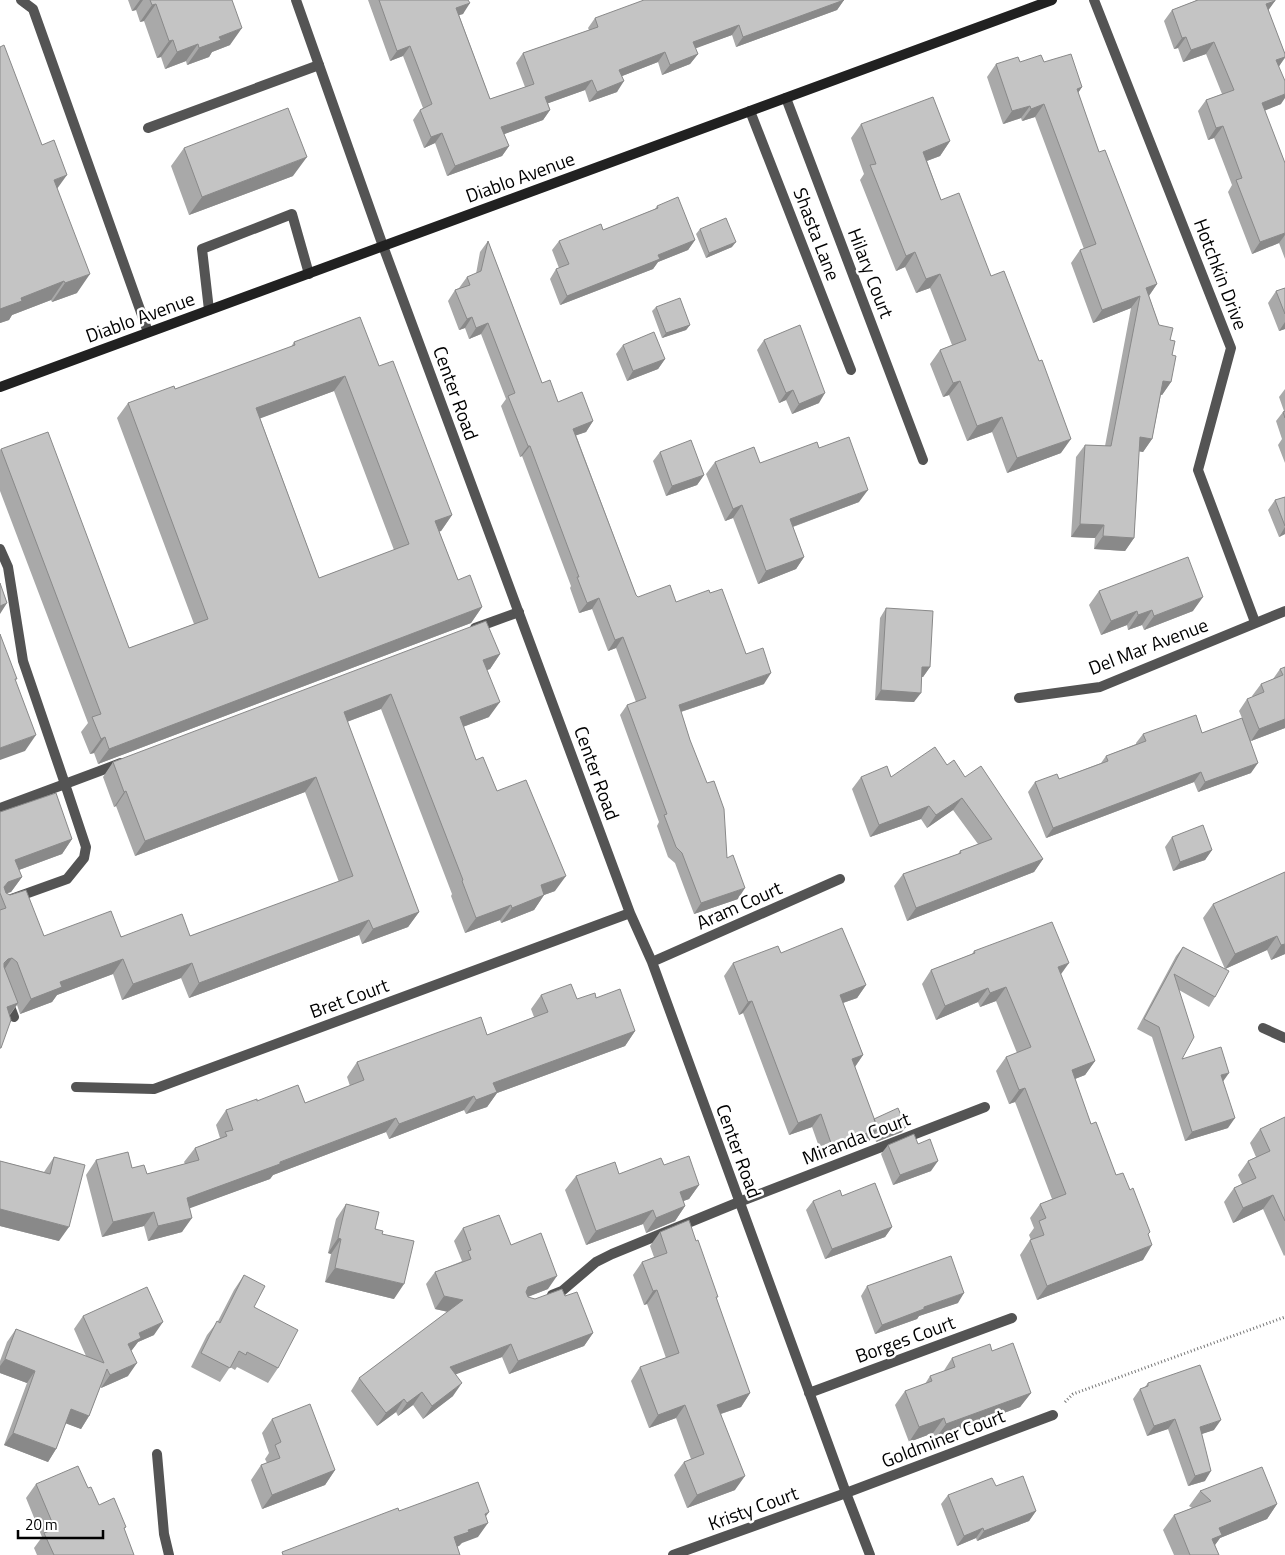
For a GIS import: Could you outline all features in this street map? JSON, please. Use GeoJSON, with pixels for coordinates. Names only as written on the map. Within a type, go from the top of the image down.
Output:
{"type":"FeatureCollection","features":[{"type":"Feature","properties":{"kind":"street"},"geometry":{"type":"LineString","coordinates":[[21,0],[33,10],[148,332]]}},
{"type":"Feature","properties":{"kind":"street","name":"Center Road"},"geometry":{"type":"LineString","coordinates":[[296,0],[383,246],[630,913],[652,962],[870,1555]]}},
{"type":"Feature","properties":{"kind":"street","name":"Diablo Avenue"},"geometry":{"type":"LineString","coordinates":[[0,387],[1052,0]]}},
{"type":"Feature","properties":{"kind":"street","name":"Hotchkin Drive"},"geometry":{"type":"LineString","coordinates":[[1094,0],[1232,348],[1198,470],[1256,622]]}},
{"type":"Feature","properties":{"kind":"street"},"geometry":{"type":"LineString","coordinates":[[148,128],[319,65]]}},
{"type":"Feature","properties":{"kind":"street","name":"Hilary Court"},"geometry":{"type":"LineString","coordinates":[[786,98],[923,460]]}},
{"type":"Feature","properties":{"kind":"street","name":"Shasta Lane"},"geometry":{"type":"LineString","coordinates":[[750,111],[851,370]]}},
{"type":"Feature","properties":{"kind":"street"},"geometry":{"type":"LineString","coordinates":[[209,310],[202,249],[292,214],[309,274]]}},
{"type":"Feature","properties":{"kind":"street"},"geometry":{"type":"LineString","coordinates":[[0,549],[8,567],[23,661],[86,847],[84,858],[67,878],[0,904]]}},
{"type":"Feature","properties":{"kind":"street","name":"Del Mar Avenue"},"geometry":{"type":"LineString","coordinates":[[1019,698],[1100,687],[1285,611]]}},
{"type":"Feature","properties":{"kind":"street"},"geometry":{"type":"LineString","coordinates":[[461,633],[519,612]]}},
{"type":"Feature","properties":{"kind":"street"},"geometry":{"type":"LineString","coordinates":[[0,808],[130,760]]}},
{"type":"Feature","properties":{"kind":"street","name":"Aram Court"},"geometry":{"type":"LineString","coordinates":[[652,962],[840,880]]}},
{"type":"Feature","properties":{"kind":"street","name":"Bret Court"},"geometry":{"type":"LineString","coordinates":[[76,1087],[154,1089],[630,913]]}},
{"type":"Feature","properties":{"kind":"street"},"geometry":{"type":"LineString","coordinates":[[0,980],[14,1017]]}},
{"type":"Feature","properties":{"kind":"street"},"geometry":{"type":"LineString","coordinates":[[1263,1028],[1285,1038]]}},
{"type":"Feature","properties":{"kind":"street","name":"Miranda Court"},"geometry":{"type":"LineString","coordinates":[[543,1298],[562,1291],[596,1262],[612,1254],[739,1202],[985,1107]]}},
{"type":"Feature","properties":{"kind":"street","name":"Borges Court"},"geometry":{"type":"LineString","coordinates":[[809,1393],[1012,1318]]}},
{"type":"Feature","properties":{"kind":"street","name":"Goldminer Court"},"geometry":{"type":"LineString","coordinates":[[846,1493],[1053,1415]]}},
{"type":"Feature","properties":{"kind":"street"},"geometry":{"type":"LineString","coordinates":[[157,1454],[164,1534],[169,1555]]}},
{"type":"Feature","properties":{"kind":"street","name":"Kristy Court"},"geometry":{"type":"LineString","coordinates":[[673,1555],[846,1493]]}},
{"type":"Feature","properties":{"kind":"path"},"geometry":{"type":"LineString","coordinates":[[1053,1415],[1073,1394],[1285,1317]]}},
{"type":"Feature","properties":{"kind":"building"},"geometry":{"type":"Polygon","coordinates":[[[150,0],[232,0],[242,28],[219,37],[221,40],[199,48],[198,44],[177,52],[173,40],[169,41],[156,4],[152,5],[150,0]]]}},
{"type":"Feature","properties":{"kind":"building"},"geometry":{"type":"Polygon","coordinates":[[[379,0],[468,0],[470,3],[456,8],[490,99],[534,84],[523,53],[598,27],[595,18],[644,0],[844,0],[743,37],[739,25],[693,42],[698,54],[670,65],[665,52],[619,70],[624,81],[597,92],[592,80],[545,97],[550,110],[501,127],[509,146],[455,166],[442,133],[431,137],[420,110],[432,104],[410,46],[397,51],[379,0]]]}},
{"type":"Feature","properties":{"kind":"building"},"geometry":{"type":"Polygon","coordinates":[[[1198,0],[1275,0],[1266,4],[1285,54],[1285,57],[1276,60],[1285,81],[1285,94],[1262,103],[1285,163],[1285,233],[1260,242],[1236,180],[1242,178],[1223,126],[1216,128],[1206,100],[1234,90],[1214,42],[1191,50],[1186,37],[1182,38],[1172,10],[1198,0]]]}},
{"type":"Feature","properties":{"kind":"building"},"geometry":{"type":"Polygon","coordinates":[[[4,45],[42,145],[54,140],[67,175],[54,180],[90,274],[65,283],[64,281],[21,298],[22,301],[0,309],[0,47],[4,45]]]}},
{"type":"Feature","properties":{"kind":"building"},"geometry":{"type":"Polygon","coordinates":[[[1071,54],[1082,87],[1077,89],[1099,152],[1105,150],[1157,284],[1146,288],[1159,325],[1173,328],[1170,340],[1175,341],[1172,355],[1176,356],[1171,382],[1163,381],[1152,439],[1140,437],[1134,538],[1103,536],[1104,525],[1080,524],[1085,445],[1111,446],[1140,296],[1102,310],[1080,250],[1096,244],[1044,104],[1031,109],[1030,106],[1012,111],[996,64],[1018,57],[1020,62],[1041,55],[1044,62],[1071,54]]]}},
{"type":"Feature","properties":{"kind":"building"},"geometry":{"type":"Polygon","coordinates":[[[933,97],[950,141],[923,152],[941,200],[959,193],[991,276],[1004,271],[1039,361],[1042,360],[1071,439],[1017,458],[1002,417],[977,426],[960,381],[953,383],[940,350],[966,340],[940,274],[926,279],[915,252],[906,256],[870,165],[876,164],[861,124],[933,97]]]}},
{"type":"Feature","properties":{"kind":"building"},"geometry":{"type":"Polygon","coordinates":[[[288,108],[307,157],[202,197],[184,148],[288,108]]]}},
{"type":"Feature","properties":{"kind":"building"},"geometry":{"type":"Polygon","coordinates":[[[678,197],[695,240],[658,255],[660,259],[567,296],[556,269],[569,264],[559,241],[601,224],[603,230],[658,208],[657,206],[678,197]]]}},
{"type":"Feature","properties":{"kind":"building"},"geometry":{"type":"Polygon","coordinates":[[[726,218],[736,242],[709,253],[700,229],[726,218]]]}},
{"type":"Feature","properties":{"kind":"building"},"geometry":{"type":"Polygon","coordinates":[[[488,241],[542,383],[550,380],[558,402],[582,392],[593,421],[573,429],[636,595],[638,597],[670,585],[676,602],[709,590],[710,593],[722,589],[746,654],[763,648],[771,673],[679,705],[707,783],[714,781],[724,809],[727,858],[733,855],[745,888],[701,903],[682,853],[676,847],[664,815],[667,814],[627,705],[646,698],[623,637],[615,640],[599,598],[587,603],[530,446],[528,446],[508,396],[515,393],[488,323],[476,328],[472,317],[467,319],[455,290],[470,285],[467,277],[481,271],[488,241]]]}},
{"type":"Feature","properties":{"kind":"building"},"geometry":{"type":"Polygon","coordinates":[[[1285,288],[1285,314],[1276,291],[1285,288]]]}},
{"type":"Feature","properties":{"kind":"building"},"geometry":{"type":"Polygon","coordinates":[[[680,298],[690,325],[666,333],[656,307],[680,298]]]}},
{"type":"Feature","properties":{"kind":"building"},"geometry":{"type":"Polygon","coordinates":[[[360,317],[379,366],[393,361],[452,515],[435,521],[458,580],[470,575],[482,607],[109,749],[105,737],[101,739],[92,717],[101,714],[1,449],[48,432],[129,648],[208,619],[128,403],[174,386],[175,389],[295,345],[294,342],[360,317]],[[345,376],[256,408],[319,578],[409,544],[345,376]]]}},
{"type":"Feature","properties":{"kind":"building"},"geometry":{"type":"Polygon","coordinates":[[[800,325],[825,393],[799,404],[793,390],[786,393],[764,340],[800,325]]]}},
{"type":"Feature","properties":{"kind":"building"},"geometry":{"type":"Polygon","coordinates":[[[654,332],[665,359],[633,371],[623,345],[654,332]]]}},
{"type":"Feature","properties":{"kind":"building"},"geometry":{"type":"Polygon","coordinates":[[[849,437],[868,490],[790,519],[804,557],[766,571],[742,505],[733,509],[715,462],[754,447],[760,463],[817,442],[819,448],[849,437]]]}},
{"type":"Feature","properties":{"kind":"building"},"geometry":{"type":"Polygon","coordinates":[[[691,440],[704,475],[672,486],[660,452],[691,440]]]}},
{"type":"Feature","properties":{"kind":"building"},"geometry":{"type":"Polygon","coordinates":[[[1285,497],[1285,526],[1275,500],[1285,497]]]}},
{"type":"Feature","properties":{"kind":"building"},"geometry":{"type":"Polygon","coordinates":[[[1188,557],[1203,597],[1154,616],[1152,610],[1138,615],[1137,611],[1111,621],[1099,591],[1188,557]]]}},
{"type":"Feature","properties":{"kind":"building"},"geometry":{"type":"Polygon","coordinates":[[[0,583],[7,603],[0,606],[0,583]]]}},
{"type":"Feature","properties":{"kind":"building"},"geometry":{"type":"Polygon","coordinates":[[[886,608],[933,611],[930,667],[922,667],[921,693],[881,690],[886,608]]]}},
{"type":"Feature","properties":{"kind":"building"},"geometry":{"type":"Polygon","coordinates":[[[486,621],[500,654],[483,660],[500,702],[460,717],[476,760],[483,757],[497,791],[526,780],[566,876],[541,885],[544,895],[512,908],[511,905],[476,918],[391,694],[344,712],[419,912],[373,929],[369,920],[199,983],[192,963],[133,984],[123,959],[60,982],[62,987],[31,999],[17,962],[12,958],[8,959],[4,963],[4,967],[18,1003],[7,1007],[11,1020],[0,1048],[0,910],[6,908],[0,893],[0,812],[56,793],[72,839],[15,860],[22,877],[8,882],[4,887],[6,893],[10,895],[26,890],[44,936],[111,911],[121,937],[182,914],[190,936],[353,876],[316,777],[145,841],[113,762],[486,621]]]}},
{"type":"Feature","properties":{"kind":"building"},"geometry":{"type":"Polygon","coordinates":[[[0,634],[36,735],[0,748],[0,634]]]}},
{"type":"Feature","properties":{"kind":"building"},"geometry":{"type":"Polygon","coordinates":[[[1285,667],[1285,719],[1259,729],[1247,699],[1264,692],[1261,684],[1283,675],[1280,669],[1285,667]]]}},
{"type":"Feature","properties":{"kind":"building"},"geometry":{"type":"Polygon","coordinates":[[[1196,715],[1202,733],[1242,718],[1258,763],[1205,782],[1201,772],[1053,828],[1035,782],[1057,774],[1059,779],[1108,761],[1106,756],[1146,741],[1143,734],[1196,715]]]}},
{"type":"Feature","properties":{"kind":"building"},"geometry":{"type":"Polygon","coordinates":[[[935,747],[947,765],[954,760],[965,777],[981,766],[1043,859],[916,908],[903,874],[961,853],[960,851],[992,839],[962,798],[936,815],[929,806],[879,825],[861,777],[887,766],[891,777],[935,747]]]}},
{"type":"Feature","properties":{"kind":"building"},"geometry":{"type":"Polygon","coordinates":[[[1203,825],[1212,850],[1180,862],[1172,837],[1203,825]]]}},
{"type":"Feature","properties":{"kind":"building"},"geometry":{"type":"Polygon","coordinates":[[[1285,872],[1285,944],[1281,945],[1277,936],[1235,954],[1213,904],[1285,872]]]}},
{"type":"Feature","properties":{"kind":"building"},"geometry":{"type":"Polygon","coordinates":[[[1052,922],[1069,963],[1058,967],[1095,1061],[1072,1070],[1091,1124],[1096,1122],[1116,1175],[1123,1173],[1130,1190],[1133,1188],[1150,1232],[1148,1234],[1152,1245],[1047,1286],[1030,1240],[1044,1235],[1039,1221],[1046,1218],[1040,1204],[1066,1194],[1025,1088],[1019,1090],[1006,1057],[1031,1047],[1006,987],[990,993],[988,988],[945,1006],[931,970],[975,953],[974,951],[1052,922]]]}},
{"type":"Feature","properties":{"kind":"building"},"geometry":{"type":"Polygon","coordinates":[[[842,928],[866,985],[840,995],[863,1055],[852,1059],[878,1129],[832,1146],[821,1114],[798,1123],[752,1001],[748,1002],[733,963],[778,946],[781,953],[842,928]]]}},
{"type":"Feature","properties":{"kind":"building"},"geometry":{"type":"Polygon","coordinates":[[[1183,947],[1229,971],[1215,997],[1174,974],[1194,1037],[1182,1059],[1221,1047],[1229,1073],[1221,1075],[1235,1118],[1192,1132],[1159,1027],[1144,1019],[1183,947]]]}},
{"type":"Feature","properties":{"kind":"building"},"geometry":{"type":"Polygon","coordinates":[[[571,984],[577,999],[595,993],[596,998],[620,989],[635,1031],[493,1083],[497,1092],[476,1100],[474,1096],[399,1124],[396,1118],[187,1198],[192,1218],[158,1226],[154,1212],[113,1222],[96,1160],[128,1152],[132,1168],[144,1165],[147,1174],[199,1160],[195,1148],[227,1136],[225,1132],[233,1130],[226,1110],[257,1099],[257,1101],[298,1085],[305,1103],[364,1080],[357,1062],[481,1017],[487,1035],[548,1012],[541,995],[571,984]]]}},
{"type":"Feature","properties":{"kind":"building"},"geometry":{"type":"Polygon","coordinates":[[[898,1108],[906,1127],[880,1137],[874,1119],[898,1108]]]}},
{"type":"Feature","properties":{"kind":"building"},"geometry":{"type":"Polygon","coordinates":[[[1285,1117],[1285,1221],[1273,1195],[1243,1208],[1234,1188],[1256,1178],[1248,1161],[1270,1151],[1260,1129],[1285,1117]]]}},
{"type":"Feature","properties":{"kind":"building"},"geometry":{"type":"Polygon","coordinates":[[[914,1134],[918,1144],[930,1139],[938,1161],[900,1175],[888,1145],[914,1134]]]}},
{"type":"Feature","properties":{"kind":"building"},"geometry":{"type":"Polygon","coordinates":[[[689,1156],[699,1185],[680,1192],[685,1206],[656,1218],[653,1210],[596,1231],[576,1176],[615,1162],[619,1174],[661,1158],[664,1165],[689,1156]]]}},
{"type":"Feature","properties":{"kind":"building"},"geometry":{"type":"Polygon","coordinates":[[[54,1157],[85,1165],[69,1227],[0,1209],[0,1161],[50,1174],[54,1157]]]}},
{"type":"Feature","properties":{"kind":"building"},"geometry":{"type":"Polygon","coordinates":[[[875,1183],[892,1227],[832,1249],[813,1201],[840,1190],[842,1196],[875,1183]]]}},
{"type":"Feature","properties":{"kind":"building"},"geometry":{"type":"Polygon","coordinates":[[[346,1204],[379,1212],[375,1229],[383,1231],[382,1234],[414,1241],[404,1284],[335,1268],[341,1239],[338,1238],[346,1204]]]}},
{"type":"Feature","properties":{"kind":"building"},"geometry":{"type":"Polygon","coordinates":[[[499,1215],[511,1245],[541,1233],[557,1276],[528,1287],[526,1292],[528,1297],[535,1299],[562,1289],[565,1296],[577,1292],[593,1333],[518,1361],[511,1344],[450,1367],[462,1383],[432,1406],[422,1392],[407,1403],[404,1399],[386,1413],[359,1378],[463,1300],[444,1296],[435,1272],[471,1259],[468,1251],[471,1250],[463,1228],[499,1215]]]}},
{"type":"Feature","properties":{"kind":"building"},"geometry":{"type":"Polygon","coordinates":[[[689,1220],[696,1241],[698,1240],[750,1393],[717,1405],[745,1476],[697,1495],[684,1462],[704,1454],[685,1405],[658,1415],[640,1367],[679,1353],[657,1290],[653,1291],[642,1262],[667,1253],[660,1232],[689,1220]]]}},
{"type":"Feature","properties":{"kind":"building"},"geometry":{"type":"Polygon","coordinates":[[[951,1256],[964,1293],[882,1325],[867,1286],[951,1256]]]}},
{"type":"Feature","properties":{"kind":"building"},"geometry":{"type":"Polygon","coordinates":[[[244,1275],[265,1286],[254,1307],[298,1330],[278,1368],[247,1352],[246,1355],[239,1351],[230,1368],[201,1353],[217,1321],[220,1323],[244,1275]]]}},
{"type":"Feature","properties":{"kind":"building"},"geometry":{"type":"Polygon","coordinates":[[[147,1287],[163,1322],[139,1333],[141,1338],[128,1344],[137,1363],[110,1375],[107,1369],[89,1416],[71,1409],[56,1449],[13,1433],[35,1371],[5,1359],[16,1329],[104,1363],[83,1316],[147,1287]]]}},
{"type":"Feature","properties":{"kind":"building"},"geometry":{"type":"Polygon","coordinates":[[[1013,1343],[1031,1393],[946,1424],[944,1418],[919,1427],[905,1391],[932,1381],[930,1376],[955,1367],[952,1358],[990,1344],[992,1351],[1013,1343]]]}},
{"type":"Feature","properties":{"kind":"building"},"geometry":{"type":"Polygon","coordinates":[[[1200,1365],[1221,1420],[1200,1427],[1211,1471],[1195,1476],[1175,1419],[1154,1426],[1140,1389],[1148,1386],[1148,1383],[1200,1365]]]}},
{"type":"Feature","properties":{"kind":"building"},"geometry":{"type":"Polygon","coordinates":[[[310,1404],[335,1470],[272,1495],[261,1465],[280,1458],[275,1445],[281,1442],[272,1419],[310,1404]]]}},
{"type":"Feature","properties":{"kind":"building"},"geometry":{"type":"Polygon","coordinates":[[[78,1466],[88,1488],[91,1487],[99,1505],[114,1498],[126,1527],[124,1528],[134,1555],[54,1555],[44,1533],[55,1529],[36,1484],[78,1466]]]}},
{"type":"Feature","properties":{"kind":"building"},"geometry":{"type":"Polygon","coordinates":[[[1262,1467],[1277,1504],[1219,1528],[1222,1535],[1212,1539],[1219,1555],[1190,1555],[1174,1515],[1211,1501],[1200,1491],[1262,1467]]]}},
{"type":"Feature","properties":{"kind":"building"},"geometry":{"type":"Polygon","coordinates":[[[1023,1476],[1036,1511],[984,1531],[983,1528],[964,1536],[948,1495],[992,1478],[996,1486],[1023,1476]]]}},
{"type":"Feature","properties":{"kind":"building"},"geometry":{"type":"Polygon","coordinates":[[[478,1482],[489,1512],[485,1514],[488,1523],[454,1537],[460,1555],[283,1555],[282,1552],[398,1508],[399,1511],[478,1482]]]}}]}
